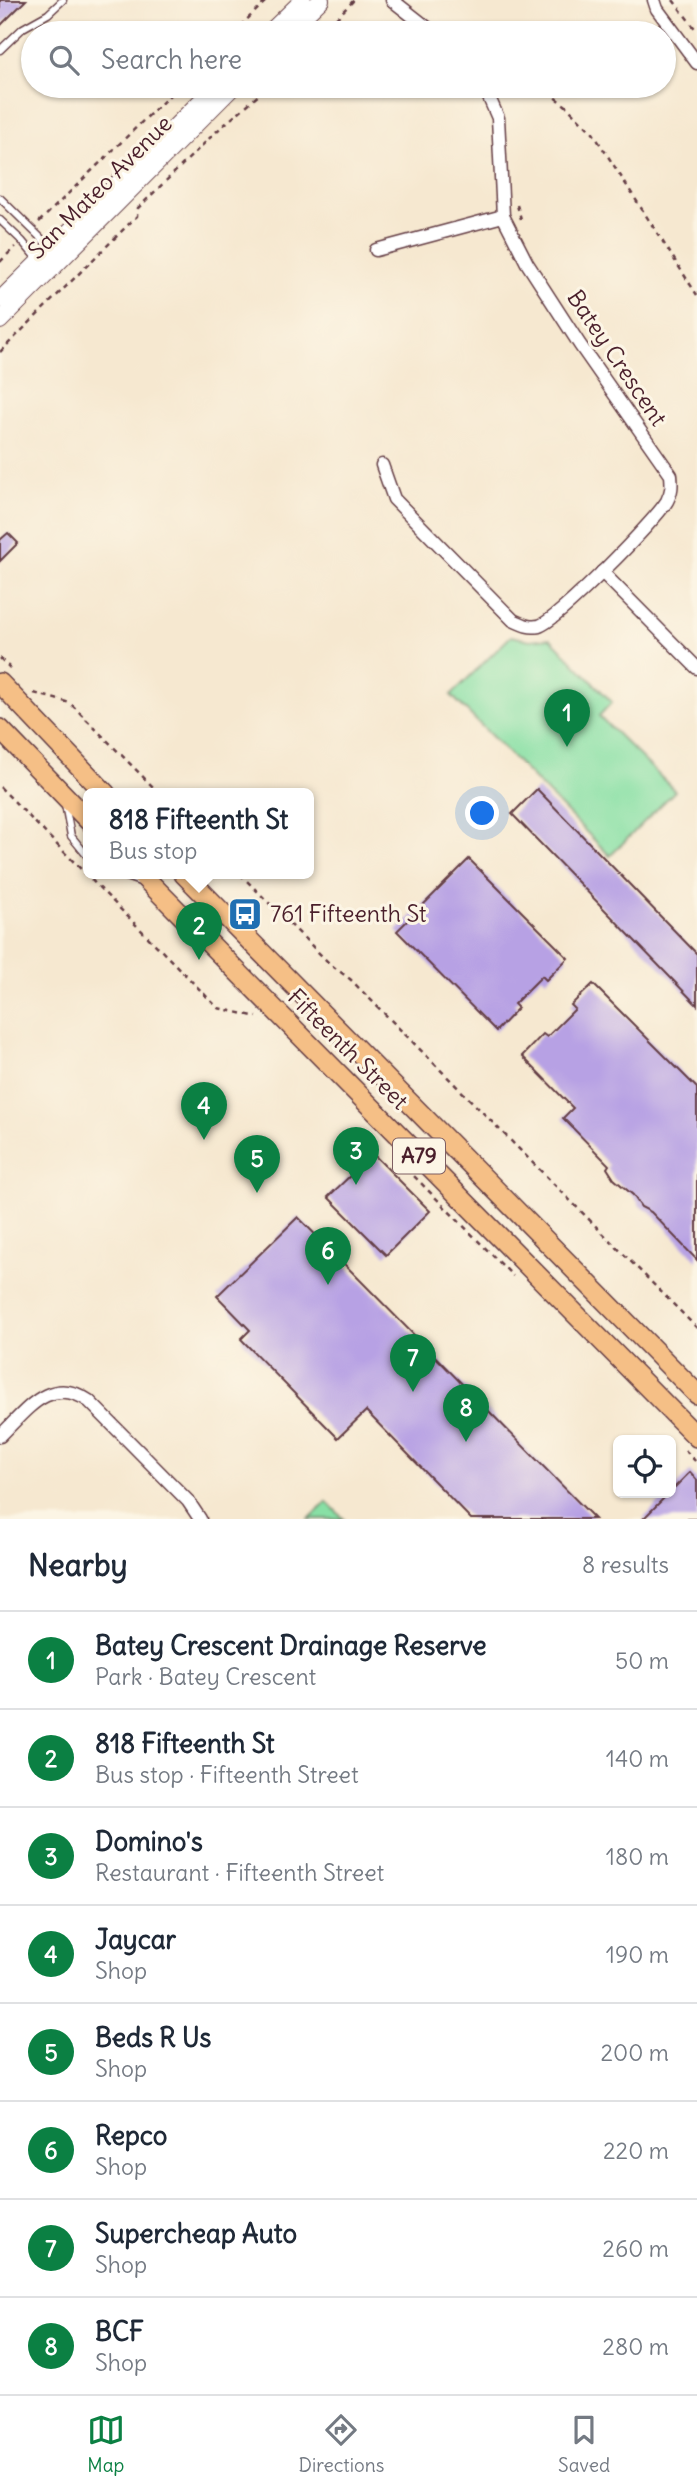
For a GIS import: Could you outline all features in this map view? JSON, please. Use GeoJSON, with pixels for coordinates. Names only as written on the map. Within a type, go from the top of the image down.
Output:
{"type":"FeatureCollection","features":[{"type":"Feature","properties":{"kind":"highway"},"geometry":{"type":"LineString","coordinates":[[9,680],[101,788]]}},
{"type":"Feature","properties":{"kind":"highway"},"geometry":{"type":"LineString","coordinates":[[0,729],[83,815]]}},
{"type":"Feature","properties":{"kind":"highway","name":"Fifteenth Street"},"geometry":{"type":"LineString","coordinates":[[189,879],[697,1394]]}},
{"type":"Feature","properties":{"kind":"highway","name":"Fifteenth Street"},"geometry":{"type":"LineString","coordinates":[[146,880],[408,1144],[688,1441]]}},
{"type":"Feature","properties":{"kind":"highway"},"geometry":{"type":"LineString","coordinates":[[408,1144],[429,1123]]}},
{"type":"Feature","properties":{"kind":"street"},"geometry":{"type":"LineString","coordinates":[[281,21],[303,0]]}},
{"type":"Feature","properties":{"kind":"street"},"geometry":{"type":"LineString","coordinates":[[299,21],[321,0]]}},
{"type":"Feature","properties":{"kind":"street"},"geometry":{"type":"LineString","coordinates":[[392,0],[419,21]]}},
{"type":"Feature","properties":{"kind":"street"},"geometry":{"type":"LineString","coordinates":[[654,0],[666,21]]}},
{"type":"Feature","properties":{"kind":"street"},"geometry":{"type":"LineString","coordinates":[[676,35],[697,63]]}},
{"type":"Feature","properties":{"kind":"street","name":"San Mateo Avenue"},"geometry":{"type":"LineString","coordinates":[[0,300],[204,98]]}},
{"type":"Feature","properties":{"kind":"street","name":"San Mateo Avenue"},"geometry":{"type":"LineString","coordinates":[[0,321],[222,98]]}},
{"type":"Feature","properties":{"kind":"street","name":"Batey Crescent"},"geometry":{"type":"LineString","coordinates":[[382,466],[394,499],[513,620],[528,627],[541,625],[554,618],[602,572],[665,504],[673,490],[671,475],[580,345],[527,263],[503,216],[498,118],[489,98]]}},
{"type":"Feature","properties":{"kind":"street"},"geometry":{"type":"LineString","coordinates":[[376,250],[503,216]]}},
{"type":"Feature","properties":{"kind":"street"},"geometry":{"type":"LineString","coordinates":[[602,572],[697,668]]}},
{"type":"Feature","properties":{"kind":"street"},"geometry":{"type":"LineString","coordinates":[[0,1437],[42,1397],[52,1392],[71,1391],[89,1401],[188,1501],[200,1519]]}},
{"type":"Feature","properties":{"kind":"lane"},"geometry":{"type":"LineString","coordinates":[[36,21],[63,0]]}},
{"type":"Feature","properties":{"kind":"lane"},"geometry":{"type":"LineString","coordinates":[[0,50],[21,30]]}},
{"type":"Feature","properties":{"kind":"lane"},"geometry":{"type":"LineString","coordinates":[[0,198],[52,248]]}},
{"type":"Feature","properties":{"kind":"lane"},"geometry":{"type":"LineString","coordinates":[[0,220],[22,240],[38,261]]}},
{"type":"Feature","properties":{"kind":"lane"},"geometry":{"type":"LineString","coordinates":[[65,797],[65,816],[71,836],[83,851]]}},
{"type":"Feature","properties":{"kind":"path"},"geometry":{"type":"LineString","coordinates":[[245,21],[267,0]]}},
{"type":"Feature","properties":{"kind":"path"},"geometry":{"type":"LineString","coordinates":[[334,21],[354,0]]}},
{"type":"Feature","properties":{"kind":"path"},"geometry":{"type":"LineString","coordinates":[[673,0],[697,31]]}},
{"type":"Feature","properties":{"kind":"path"},"geometry":{"type":"LineString","coordinates":[[41,221],[167,98]]}},
{"type":"Feature","properties":{"kind":"path"},"geometry":{"type":"LineString","coordinates":[[0,352],[137,216],[138,208],[255,98]]}},
{"type":"Feature","properties":{"kind":"path"},"geometry":{"type":"LineString","coordinates":[[555,98],[593,133],[697,295]]}},
{"type":"Feature","properties":{"kind":"path"},"geometry":{"type":"LineString","coordinates":[[0,658],[9,680]]}},
{"type":"Feature","properties":{"kind":"path"},"geometry":{"type":"LineString","coordinates":[[27,685],[36,694],[70,703],[154,788]]}},
{"type":"Feature","properties":{"kind":"path"},"geometry":{"type":"LineString","coordinates":[[0,787],[83,871]]}},
{"type":"Feature","properties":{"kind":"path"},"geometry":{"type":"LineString","coordinates":[[91,879],[218,1008],[257,1017],[264,1025]]}},
{"type":"Feature","properties":{"kind":"path"},"geometry":{"type":"LineString","coordinates":[[245,879],[330,964],[350,979],[697,1328]]}},
{"type":"Feature","properties":{"kind":"path"},"geometry":{"type":"LineString","coordinates":[[402,1165],[513,1277]]}},
{"type":"Feature","properties":{"kind":"path"},"geometry":{"type":"LineString","coordinates":[[688,1441],[697,1463]]}},
{"type":"Feature","properties":{"kind":"green space"},"geometry":{"type":"Polygon","coordinates":[[[511,636],[530,640],[550,638],[612,702],[599,716],[675,791],[610,856],[451,695],[511,636]]]}},
{"type":"Feature","properties":{"kind":"green space"},"geometry":{"type":"Polygon","coordinates":[[[327,1502],[344,1519],[309,1519],[327,1502]]]}},
{"type":"Feature","properties":{"kind":"building"},"geometry":{"type":"Polygon","coordinates":[[[0,0],[26,0],[0,26],[0,0]]]}},
{"type":"Feature","properties":{"kind":"building"},"geometry":{"type":"Polygon","coordinates":[[[8,533],[18,543],[0,561],[0,540],[8,533]]]}},
{"type":"Feature","properties":{"kind":"building"},"geometry":{"type":"Polygon","coordinates":[[[537,789],[697,954],[697,1005],[512,814],[537,789]]]}},
{"type":"Feature","properties":{"kind":"building"},"geometry":{"type":"Polygon","coordinates":[[[469,859],[568,958],[546,980],[542,976],[514,1004],[518,1008],[496,1031],[397,931],[469,859]]]}},
{"type":"Feature","properties":{"kind":"building"},"geometry":{"type":"Polygon","coordinates":[[[593,984],[697,1088],[697,1260],[651,1212],[641,1207],[633,1195],[614,1179],[607,1168],[609,1165],[563,1118],[573,1108],[522,1056],[543,1034],[547,1037],[575,1009],[571,1005],[593,984]]]}},
{"type":"Feature","properties":{"kind":"building"},"geometry":{"type":"Polygon","coordinates":[[[373,1154],[430,1211],[386,1255],[328,1197],[373,1154]]]}},
{"type":"Feature","properties":{"kind":"building"},"geometry":{"type":"Polygon","coordinates":[[[298,1217],[595,1519],[471,1519],[366,1411],[338,1438],[241,1339],[250,1330],[217,1296],[298,1217]]]}},
{"type":"Feature","properties":{"kind":"building"},"geometry":{"type":"Polygon","coordinates":[[[690,1472],[697,1480],[697,1519],[643,1519],[664,1498],[676,1498],[676,1486],[690,1472]]]}},
{"type":"Feature","properties":{"kind":"place","name":"Batey Crescent Drainage Reserve"},"geometry":{"type":"Point","coordinates":[567,747]}},
{"type":"Feature","properties":{"kind":"place","name":"761 Fifteenth St"},"geometry":{"type":"Point","coordinates":[245,914]}},
{"type":"Feature","properties":{"kind":"place","name":"818 Fifteenth St"},"geometry":{"type":"Point","coordinates":[199,960]}},
{"type":"Feature","properties":{"kind":"place","name":"Jaycar"},"geometry":{"type":"Point","coordinates":[204,1140]}},
{"type":"Feature","properties":{"kind":"place","name":"Domino's"},"geometry":{"type":"Point","coordinates":[356,1185]}},
{"type":"Feature","properties":{"kind":"place","name":"Beds R Us"},"geometry":{"type":"Point","coordinates":[257,1193]}},
{"type":"Feature","properties":{"kind":"place","name":"Repco"},"geometry":{"type":"Point","coordinates":[328,1285]}},
{"type":"Feature","properties":{"kind":"place","name":"Supercheap Auto"},"geometry":{"type":"Point","coordinates":[413,1392]}},
{"type":"Feature","properties":{"kind":"place","name":"BCF"},"geometry":{"type":"Point","coordinates":[466,1442]}}]}
